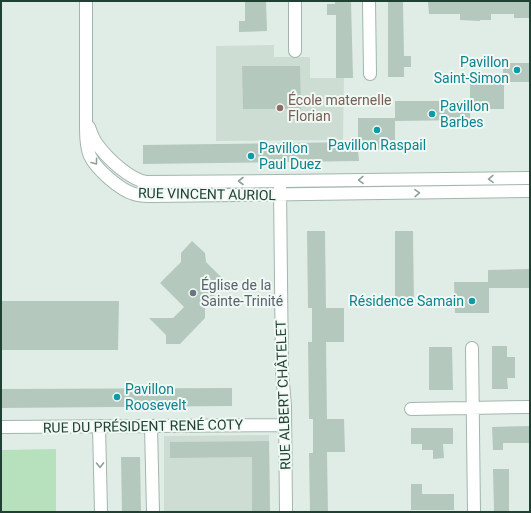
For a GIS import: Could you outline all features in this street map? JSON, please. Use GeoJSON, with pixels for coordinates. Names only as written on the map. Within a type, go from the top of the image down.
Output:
{"type":"FeatureCollection","features":[{"type":"Feature","properties":{"kind":"street"},"geometry":{"type":"LineString","coordinates":[[86,1],[86,112]]}},
{"type":"Feature","properties":{"kind":"street"},"geometry":{"type":"LineString","coordinates":[[295,1],[295,52]]}},
{"type":"Feature","properties":{"kind":"street"},"geometry":{"type":"LineString","coordinates":[[369,1],[370,74]]}},
{"type":"Feature","properties":{"kind":"street","name":"RUE VINCENT AURIOL"},"geometry":{"type":"LineString","coordinates":[[86,112],[91,133],[97,145],[130,176],[146,182],[530,178]]}},
{"type":"Feature","properties":{"kind":"street","name":"RUE VINCENT AURIOL"},"geometry":{"type":"LineString","coordinates":[[86,112],[86,139],[90,156],[116,184],[135,195],[280,195],[530,191]]}},
{"type":"Feature","properties":{"kind":"street","name":"RUE ALBERT CHÂTELET"},"geometry":{"type":"LineString","coordinates":[[280,181],[282,372],[285,425],[286,512]]}},
{"type":"Feature","properties":{"kind":"street"},"geometry":{"type":"LineString","coordinates":[[472,348],[474,512]]}},
{"type":"Feature","properties":{"kind":"street"},"geometry":{"type":"LineString","coordinates":[[411,409],[530,407]]}},
{"type":"Feature","properties":{"kind":"street","name":"RUE DU PRÉSIDENT RENÉ COTY"},"geometry":{"type":"LineString","coordinates":[[1,427],[285,425]]}},
{"type":"Feature","properties":{"kind":"street"},"geometry":{"type":"LineString","coordinates":[[99,426],[100,512]]}},
{"type":"Feature","properties":{"kind":"street"},"geometry":{"type":"LineString","coordinates":[[151,426],[153,512]]}},
{"type":"Feature","properties":{"kind":"shaded area","name":"École maternelle Florian"},"geometry":{"type":"Polygon","coordinates":[[[274,45],[274,57],[310,57],[310,78],[344,78],[343,140],[216,141],[216,46],[274,45]]]}},
{"type":"Feature","properties":{"kind":"shaded area"},"geometry":{"type":"Polygon","coordinates":[[[269,435],[270,512],[164,512],[164,436],[269,435]]]}},
{"type":"Feature","properties":{"kind":"green space"},"geometry":{"type":"Polygon","coordinates":[[[56,449],[56,512],[1,512],[1,450],[56,449]]]}},
{"type":"Feature","properties":{"kind":"building"},"geometry":{"type":"Polygon","coordinates":[[[245,1],[266,1],[267,31],[239,32],[239,21],[245,21],[245,1]]]}},
{"type":"Feature","properties":{"kind":"building"},"geometry":{"type":"Polygon","coordinates":[[[335,1],[351,1],[353,78],[336,78],[336,15],[327,15],[327,4],[335,4],[335,1]]]}},
{"type":"Feature","properties":{"kind":"building"},"geometry":{"type":"Polygon","coordinates":[[[388,1],[403,1],[404,56],[411,56],[411,67],[404,67],[404,77],[388,77],[388,1]]]}},
{"type":"Feature","properties":{"kind":"building"},"geometry":{"type":"Polygon","coordinates":[[[428,1],[530,1],[530,18],[514,18],[514,14],[491,14],[491,20],[460,20],[460,14],[429,14],[428,1]]]}},
{"type":"Feature","properties":{"kind":"building"},"geometry":{"type":"Polygon","coordinates":[[[503,63],[530,63],[530,82],[504,82],[504,109],[470,109],[470,120],[395,121],[395,149],[358,150],[359,161],[143,164],[143,145],[358,142],[358,118],[395,118],[395,101],[470,101],[470,77],[503,77],[503,63]]]}},
{"type":"Feature","properties":{"kind":"building"},"geometry":{"type":"Polygon","coordinates":[[[242,66],[300,66],[301,109],[243,109],[242,66]]]}},
{"type":"Feature","properties":{"kind":"building"},"geometry":{"type":"Polygon","coordinates":[[[307,231],[325,231],[326,308],[344,308],[344,342],[326,342],[327,419],[344,419],[345,452],[327,452],[328,512],[310,512],[309,453],[313,453],[313,419],[309,419],[308,342],[312,342],[312,308],[308,308],[307,231]]]}},
{"type":"Feature","properties":{"kind":"building"},"geometry":{"type":"Polygon","coordinates":[[[395,231],[413,231],[414,306],[395,307],[395,231]]]}},
{"type":"Feature","properties":{"kind":"building","name":"Église de la Sainte-Trinité"},"geometry":{"type":"Polygon","coordinates":[[[192,241],[205,253],[206,262],[227,283],[205,304],[205,318],[180,344],[166,344],[166,335],[149,318],[173,318],[184,307],[160,283],[181,262],[181,253],[192,241]]]}},
{"type":"Feature","properties":{"kind":"building","name":"Résidence Samain"},"geometry":{"type":"Polygon","coordinates":[[[530,269],[530,288],[489,288],[489,313],[455,313],[454,282],[488,282],[488,270],[530,269]]]}},
{"type":"Feature","properties":{"kind":"building"},"geometry":{"type":"Polygon","coordinates":[[[1,301],[119,301],[118,350],[1,350],[1,301]]]}},
{"type":"Feature","properties":{"kind":"building"},"geometry":{"type":"Polygon","coordinates":[[[492,346],[507,346],[507,357],[515,357],[515,378],[507,378],[508,389],[492,389],[492,346]]]}},
{"type":"Feature","properties":{"kind":"building"},"geometry":{"type":"Polygon","coordinates":[[[429,347],[452,347],[453,390],[429,390],[429,347]]]}},
{"type":"Feature","properties":{"kind":"building","name":"Pavillon Roosevelt"},"geometry":{"type":"Polygon","coordinates":[[[232,388],[232,406],[1,408],[1,389],[232,388]]]}},
{"type":"Feature","properties":{"kind":"building"},"geometry":{"type":"Polygon","coordinates":[[[530,426],[530,443],[503,443],[503,450],[493,450],[492,427],[530,426]]]}},
{"type":"Feature","properties":{"kind":"building"},"geometry":{"type":"Polygon","coordinates":[[[411,428],[453,428],[453,444],[443,444],[444,458],[433,459],[433,450],[422,450],[422,444],[411,444],[411,428]]]}},
{"type":"Feature","properties":{"kind":"building"},"geometry":{"type":"Polygon","coordinates":[[[269,441],[270,512],[252,512],[252,457],[170,458],[170,442],[269,441]]]}},
{"type":"Feature","properties":{"kind":"building"},"geometry":{"type":"Polygon","coordinates":[[[121,457],[140,457],[141,512],[122,512],[121,457]]]}},
{"type":"Feature","properties":{"kind":"building"},"geometry":{"type":"Polygon","coordinates":[[[493,469],[509,469],[509,512],[494,512],[493,469]]]}},
{"type":"Feature","properties":{"kind":"building"},"geometry":{"type":"Polygon","coordinates":[[[411,484],[422,484],[422,494],[454,494],[454,510],[411,510],[411,484]]]}},
{"type":"Feature","properties":{"kind":"place","name":"Pavillon Saint-Simon"},"geometry":{"type":"Point","coordinates":[517,70]}},
{"type":"Feature","properties":{"kind":"place","name":"École maternelle Florian"},"geometry":{"type":"Point","coordinates":[280,108]}},
{"type":"Feature","properties":{"kind":"place","name":"Pavillon Barbes"},"geometry":{"type":"Point","coordinates":[432,114]}},
{"type":"Feature","properties":{"kind":"place","name":"Pavillon Raspail"},"geometry":{"type":"Point","coordinates":[377,130]}},
{"type":"Feature","properties":{"kind":"place","name":"Pavillon Paul Duez"},"geometry":{"type":"Point","coordinates":[251,156]}},
{"type":"Feature","properties":{"kind":"place","name":"Église de la Sainte-Trinité"},"geometry":{"type":"Point","coordinates":[193,293]}},
{"type":"Feature","properties":{"kind":"place","name":"Résidence Samain"},"geometry":{"type":"Point","coordinates":[472,301]}},
{"type":"Feature","properties":{"kind":"place","name":"Pavillon Roosevelt"},"geometry":{"type":"Point","coordinates":[117,397]}}]}
